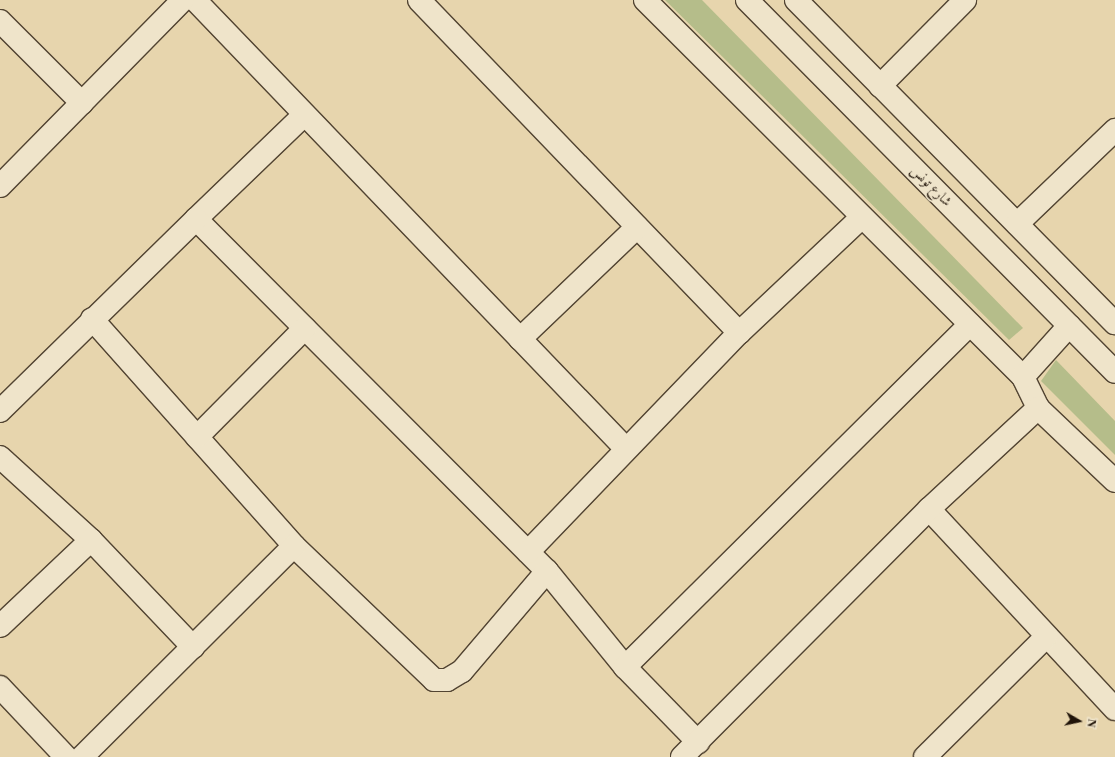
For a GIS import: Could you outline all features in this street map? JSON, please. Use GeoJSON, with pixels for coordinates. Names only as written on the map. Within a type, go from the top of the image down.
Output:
{"type":"FeatureCollection","features":[{"type":"Feature","properties":{"kind":"street"},"geometry":{"type":"LineString","coordinates":[[0,186],[183,0]]}},
{"type":"Feature","properties":{"kind":"street"},"geometry":{"type":"LineString","coordinates":[[195,0],[303,116],[626,448]]}},
{"type":"Feature","properties":{"kind":"street"},"geometry":{"type":"LineString","coordinates":[[419,0],[740,333]]}},
{"type":"Feature","properties":{"kind":"street"},"geometry":{"type":"LineString","coordinates":[[644,0],[1023,376],[1038,408],[1115,481]]}},
{"type":"Feature","properties":{"kind":"street","name":"شارع تونس"},"geometry":{"type":"LineString","coordinates":[[748,0],[1115,372]]}},
{"type":"Feature","properties":{"kind":"street"},"geometry":{"type":"LineString","coordinates":[[796,0],[1115,323]]}},
{"type":"Feature","properties":{"kind":"street"},"geometry":{"type":"LineString","coordinates":[[880,86],[965,0]]}},
{"type":"Feature","properties":{"kind":"street"},"geometry":{"type":"LineString","coordinates":[[0,21],[82,103]]}},
{"type":"Feature","properties":{"kind":"street"},"geometry":{"type":"LineString","coordinates":[[0,411],[92,319],[303,116]]}},
{"type":"Feature","properties":{"kind":"street"},"geometry":{"type":"LineString","coordinates":[[1017,224],[1115,130]]}},
{"type":"Feature","properties":{"kind":"street"},"geometry":{"type":"LineString","coordinates":[[926,180],[951,157]]}},
{"type":"Feature","properties":{"kind":"street"},"geometry":{"type":"LineString","coordinates":[[528,552],[626,448],[740,333],[862,217]]}},
{"type":"Feature","properties":{"kind":"street"},"geometry":{"type":"LineString","coordinates":[[196,220],[547,571],[625,667],[698,742]]}},
{"type":"Feature","properties":{"kind":"street"},"geometry":{"type":"LineString","coordinates":[[520,339],[637,227]]}},
{"type":"Feature","properties":{"kind":"street"},"geometry":{"type":"LineString","coordinates":[[92,319],[294,546],[434,680],[447,680],[462,671],[547,571]]}},
{"type":"Feature","properties":{"kind":"street"},"geometry":{"type":"LineString","coordinates":[[625,667],[970,324]]}},
{"type":"Feature","properties":{"kind":"street"},"geometry":{"type":"LineString","coordinates":[[1023,376],[1069,326]]}},
{"type":"Feature","properties":{"kind":"street"},"geometry":{"type":"LineString","coordinates":[[197,437],[305,328]]}},
{"type":"Feature","properties":{"kind":"street"},"geometry":{"type":"LineString","coordinates":[[682,757],[929,509],[1038,408]]}},
{"type":"Feature","properties":{"kind":"street"},"geometry":{"type":"LineString","coordinates":[[0,457],[91,540],[193,647]]}},
{"type":"Feature","properties":{"kind":"street"},"geometry":{"type":"LineString","coordinates":[[929,509],[1046,637],[1115,709]]}},
{"type":"Feature","properties":{"kind":"street"},"geometry":{"type":"LineString","coordinates":[[0,626],[91,540]]}},
{"type":"Feature","properties":{"kind":"street"},"geometry":{"type":"LineString","coordinates":[[82,757],[294,546]]}},
{"type":"Feature","properties":{"kind":"street"},"geometry":{"type":"LineString","coordinates":[[937,753],[1046,637]]}},
{"type":"Feature","properties":{"kind":"street"},"geometry":{"type":"LineString","coordinates":[[0,687],[66,757]]}},
{"type":"Feature","properties":{"kind":"green space"},"geometry":{"type":"Polygon","coordinates":[[[665,0],[702,0],[1023,328],[1009,340],[665,0]]]}},
{"type":"Feature","properties":{"kind":"green space"},"geometry":{"type":"Polygon","coordinates":[[[1056,360],[1115,421],[1115,455],[1041,381],[1056,360]]]}}]}
